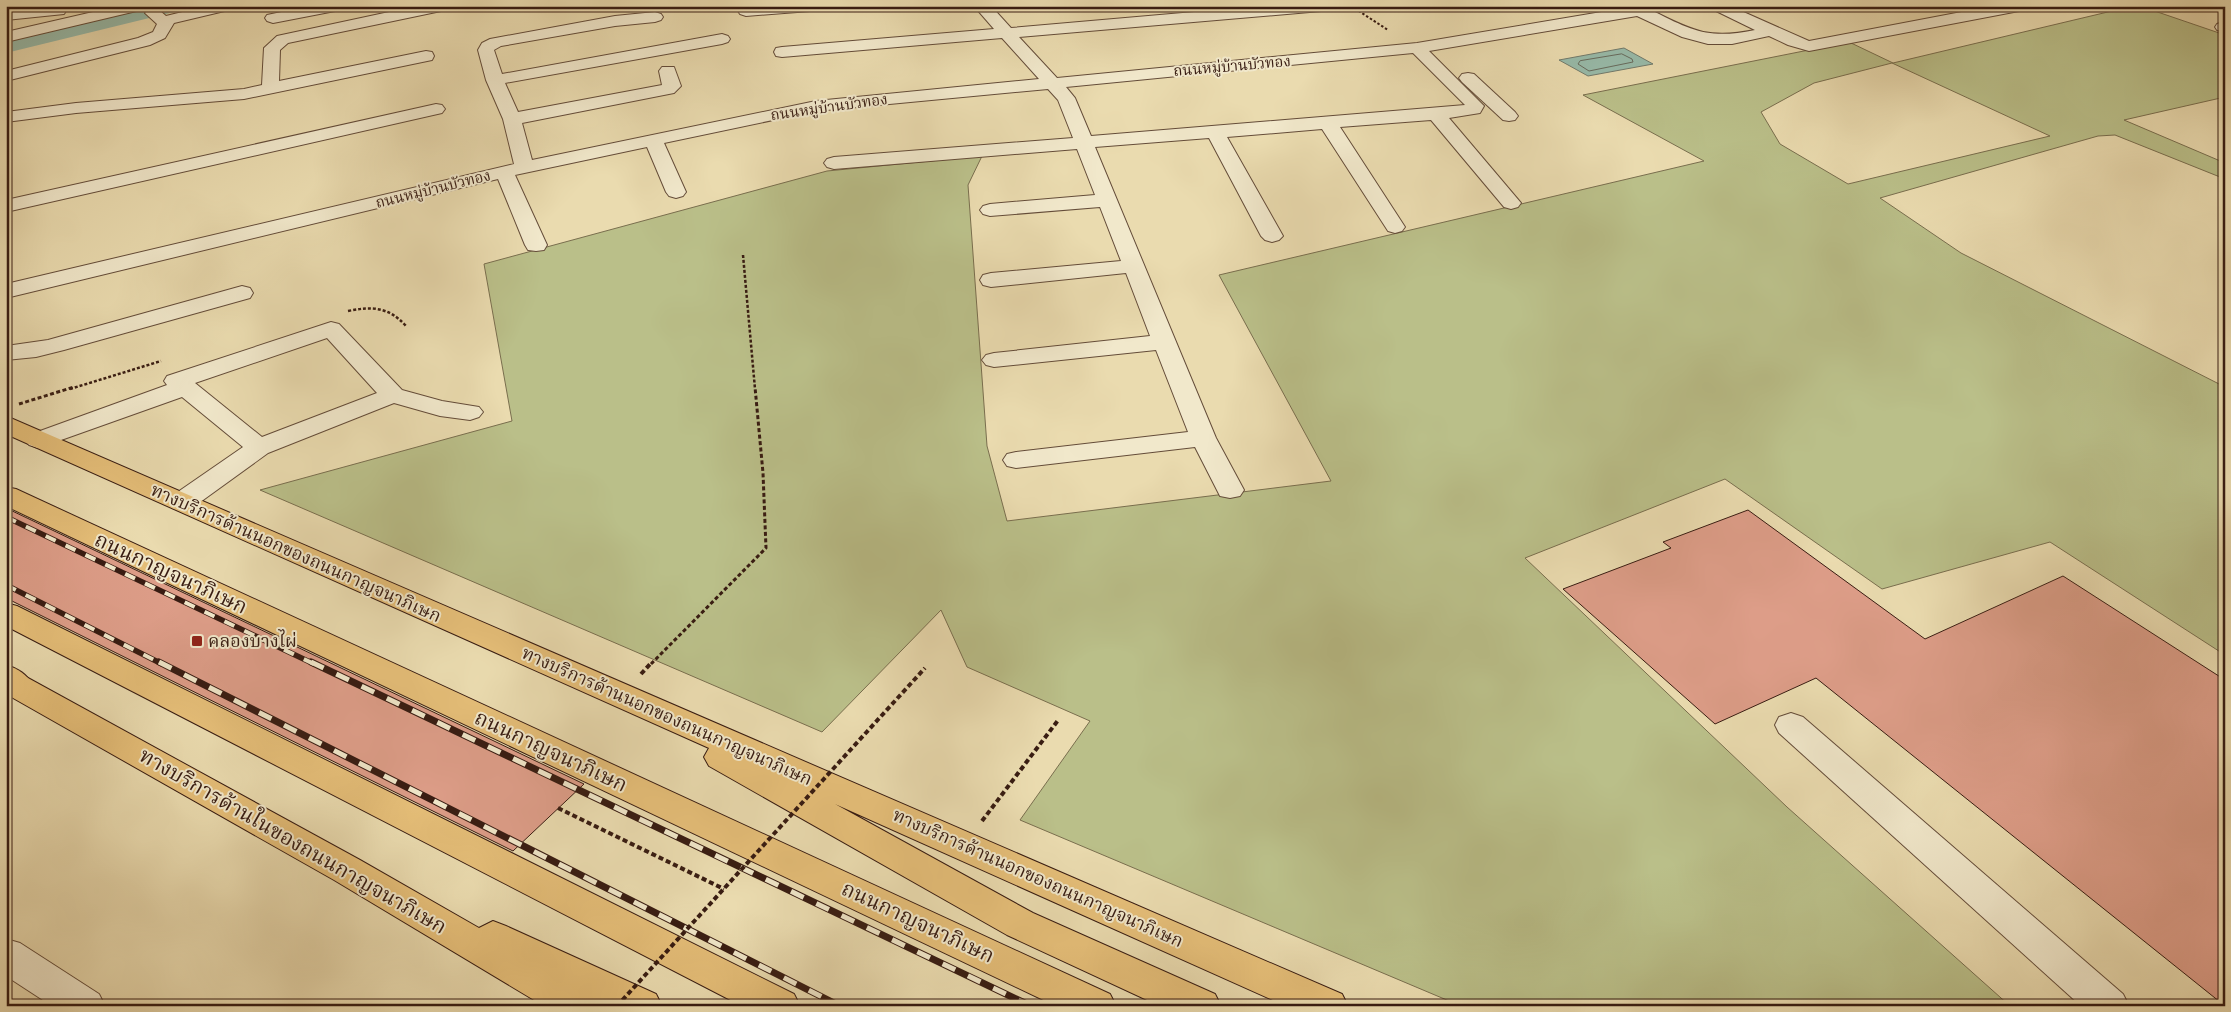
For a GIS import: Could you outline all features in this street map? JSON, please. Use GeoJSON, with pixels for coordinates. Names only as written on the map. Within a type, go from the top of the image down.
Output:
{"type":"FeatureCollection","features":[{"type":"Feature","properties":{"kind":"main road","name":"ทางบริการด้านนอกของถนนกาญจนาภิเษก"},"geometry":{"type":"LineString","coordinates":[[6,424],[38,440],[1328,1006]]}},
{"type":"Feature","properties":{"kind":"main road","name":"ถนนกาญจนาภิเษก"},"geometry":{"type":"LineString","coordinates":[[6,496],[1096,1006]]}},
{"type":"Feature","properties":{"kind":"main road"},"geometry":{"type":"LineString","coordinates":[[6,613],[780,1006]]}},
{"type":"Feature","properties":{"kind":"main road"},"geometry":{"type":"LineString","coordinates":[[583,679],[1020,924],[1201,1006]]}},
{"type":"Feature","properties":{"kind":"main road","name":"ทางบริการด้านในของถนนกาญจนาภิเษก"},"geometry":{"type":"LineString","coordinates":[[10,680],[347,870],[579,1006]]}},
{"type":"Feature","properties":{"kind":"main road"},"geometry":{"type":"LineString","coordinates":[[347,870],[642,1006]]}},
{"type":"Feature","properties":{"kind":"street"},"geometry":{"type":"LineString","coordinates":[[126,30],[228,6]]}},
{"type":"Feature","properties":{"kind":"street"},"geometry":{"type":"LineString","coordinates":[[273,18],[335,6]]}},
{"type":"Feature","properties":{"kind":"street"},"geometry":{"type":"LineString","coordinates":[[270,90],[272,48],[283,39],[441,6]]}},
{"type":"Feature","properties":{"kind":"street"},"geometry":{"type":"LineString","coordinates":[[746,11],[810,6]]}},
{"type":"Feature","properties":{"kind":"street"},"geometry":{"type":"LineString","coordinates":[[982,6],[1066,98],[1203,438],[1230,490]]}},
{"type":"Feature","properties":{"kind":"street"},"geometry":{"type":"LineString","coordinates":[[782,52],[1321,6]]}},
{"type":"Feature","properties":{"kind":"street","name":"ถนนหมู่บ้านบัวทอง"},"geometry":{"type":"LineString","coordinates":[[6,291],[504,171],[816,106],[1417,48],[1666,6]]}},
{"type":"Feature","properties":{"kind":"street"},"geometry":{"type":"LineString","coordinates":[[1717,6],[1772,32],[1809,46],[2019,6]]}},
{"type":"Feature","properties":{"kind":"street"},"geometry":{"type":"LineString","coordinates":[[6,16],[143,8],[165,21]]}},
{"type":"Feature","properties":{"kind":"street"},"geometry":{"type":"LineString","coordinates":[[6,37],[41,29],[106,9]]}},
{"type":"Feature","properties":{"kind":"street"},"geometry":{"type":"LineString","coordinates":[[1640,11],[1682,32],[1700,38],[1721,40],[1772,32]]}},
{"type":"Feature","properties":{"kind":"street"},"geometry":{"type":"LineString","coordinates":[[524,167],[512,119],[495,80],[486,50],[488,46],[496,42],[615,21],[655,17]]}},
{"type":"Feature","properties":{"kind":"street"},"geometry":{"type":"LineString","coordinates":[[6,76],[144,42],[159,35],[165,21]]}},
{"type":"Feature","properties":{"kind":"street"},"geometry":{"type":"LineString","coordinates":[[6,22],[27,22],[41,29]]}},
{"type":"Feature","properties":{"kind":"street"},"geometry":{"type":"LineString","coordinates":[[495,80],[722,39]]}},
{"type":"Feature","properties":{"kind":"street"},"geometry":{"type":"LineString","coordinates":[[834,163],[1470,111],[1475,106],[1417,48]]}},
{"type":"Feature","properties":{"kind":"street"},"geometry":{"type":"LineString","coordinates":[[6,117],[135,110],[270,90],[426,56]]}},
{"type":"Feature","properties":{"kind":"street"},"geometry":{"type":"LineString","coordinates":[[512,119],[668,89],[672,86],[668,71]]}},
{"type":"Feature","properties":{"kind":"street"},"geometry":{"type":"LineString","coordinates":[[1445,74],[1460,74],[1467,77],[1509,116]]}},
{"type":"Feature","properties":{"kind":"street"},"geometry":{"type":"LineString","coordinates":[[6,206],[436,109]]}},
{"type":"Feature","properties":{"kind":"street"},"geometry":{"type":"LineString","coordinates":[[1436,114],[1511,203]]}},
{"type":"Feature","properties":{"kind":"street"},"geometry":{"type":"LineString","coordinates":[[1328,123],[1395,227]]}},
{"type":"Feature","properties":{"kind":"street"},"geometry":{"type":"LineString","coordinates":[[1215,132],[1272,236]]}},
{"type":"Feature","properties":{"kind":"street"},"geometry":{"type":"LineString","coordinates":[[653,140],[676,192]]}},
{"type":"Feature","properties":{"kind":"street"},"geometry":{"type":"LineString","coordinates":[[504,171],[536,245]]}},
{"type":"Feature","properties":{"kind":"street"},"geometry":{"type":"LineString","coordinates":[[990,210],[1107,200]]}},
{"type":"Feature","properties":{"kind":"street"},"geometry":{"type":"LineString","coordinates":[[991,280],[1134,266]]}},
{"type":"Feature","properties":{"kind":"street"},"geometry":{"type":"LineString","coordinates":[[6,353],[36,350],[56,345],[242,292]]}},
{"type":"Feature","properties":{"kind":"street"},"geometry":{"type":"LineString","coordinates":[[259,447],[176,381],[331,329],[393,396],[440,408],[470,412]]}},
{"type":"Feature","properties":{"kind":"street"},"geometry":{"type":"LineString","coordinates":[[994,360],[1164,342]]}},
{"type":"Feature","properties":{"kind":"street"},"geometry":{"type":"LineString","coordinates":[[38,440],[185,387]]}},
{"type":"Feature","properties":{"kind":"street"},"geometry":{"type":"LineString","coordinates":[[182,502],[259,447],[393,396]]}},
{"type":"Feature","properties":{"kind":"street"},"geometry":{"type":"LineString","coordinates":[[1016,460],[1203,438]]}},
{"type":"Feature","properties":{"kind":"street"},"geometry":{"type":"LineString","coordinates":[[1791,725],[2109,1006]]}},
{"type":"Feature","properties":{"kind":"street"},"geometry":{"type":"LineString","coordinates":[[6,956],[85,1006]]}},
{"type":"Feature","properties":{"kind":"path"},"geometry":{"type":"LineString","coordinates":[[1351,6],[1417,48]]}},
{"type":"Feature","properties":{"kind":"path"},"geometry":{"type":"LineString","coordinates":[[620,695],[766,548],[763,473],[743,255]]}},
{"type":"Feature","properties":{"kind":"path"},"geometry":{"type":"LineString","coordinates":[[617,1006],[925,668]]}},
{"type":"Feature","properties":{"kind":"path"},"geometry":{"type":"LineString","coordinates":[[963,846],[1059,719]]}},
{"type":"Feature","properties":{"kind":"path"},"geometry":{"type":"LineString","coordinates":[[558,808],[724,888]]}},
{"type":"Feature","properties":{"kind":"green space"},"geometry":{"type":"Polygon","coordinates":[[[2133,6],[2140,6],[2225,35],[2225,97],[2124,120],[2225,163],[2225,179],[2115,135],[2098,136],[1880,198],[1961,253],[2225,387],[2225,655],[2050,542],[1882,589],[1725,479],[1525,558],[1787,807],[2010,1006],[1461,1006],[1020,820],[1090,721],[967,667],[941,610],[822,732],[260,490],[512,421],[484,264],[827,171],[982,156],[968,185],[987,446],[1007,521],[1331,481],[1219,275],[1704,161],[1583,95],[1849,42],[1893,63],[2133,6]],[[1892,63],[1814,83],[1761,112],[1780,144],[1848,184],[2050,136],[1892,63]]]}},
{"type":"Feature","properties":{"kind":"water"},"geometry":{"type":"Polygon","coordinates":[[[1624,48],[1653,64],[1588,76],[1559,60],[1624,48]]]}},
{"type":"Feature","properties":{"kind":"building","name":"คลองบางไผ่"},"geometry":{"type":"Polygon","coordinates":[[[6,508],[584,784],[513,851],[6,598],[6,508]]]}},
{"type":"Feature","properties":{"kind":"building"},"geometry":{"type":"Polygon","coordinates":[[[1748,510],[1925,639],[2063,576],[2225,680],[2225,1006],[1816,678],[1715,724],[1563,589],[1671,548],[1663,542],[1748,510]]]}},
{"type":"Feature","properties":{"kind":"waterway"},"geometry":{"type":"LineString","coordinates":[[6,47],[176,6]]}},
{"type":"Feature","properties":{"kind":"railway"},"geometry":{"type":"LineString","coordinates":[[6,517],[314,664]]}},
{"type":"Feature","properties":{"kind":"railway"},"geometry":{"type":"LineString","coordinates":[[6,585],[162,664]]}},
{"type":"Feature","properties":{"kind":"railway"},"geometry":{"type":"LineString","coordinates":[[159,662],[840,1006]]}},
{"type":"Feature","properties":{"kind":"railway"},"geometry":{"type":"LineString","coordinates":[[311,662],[1031,1006]]}},
{"type":"Feature","properties":{"kind":"place","name":"คลองบางไผ่"},"geometry":{"type":"Point","coordinates":[197,641]}}]}
